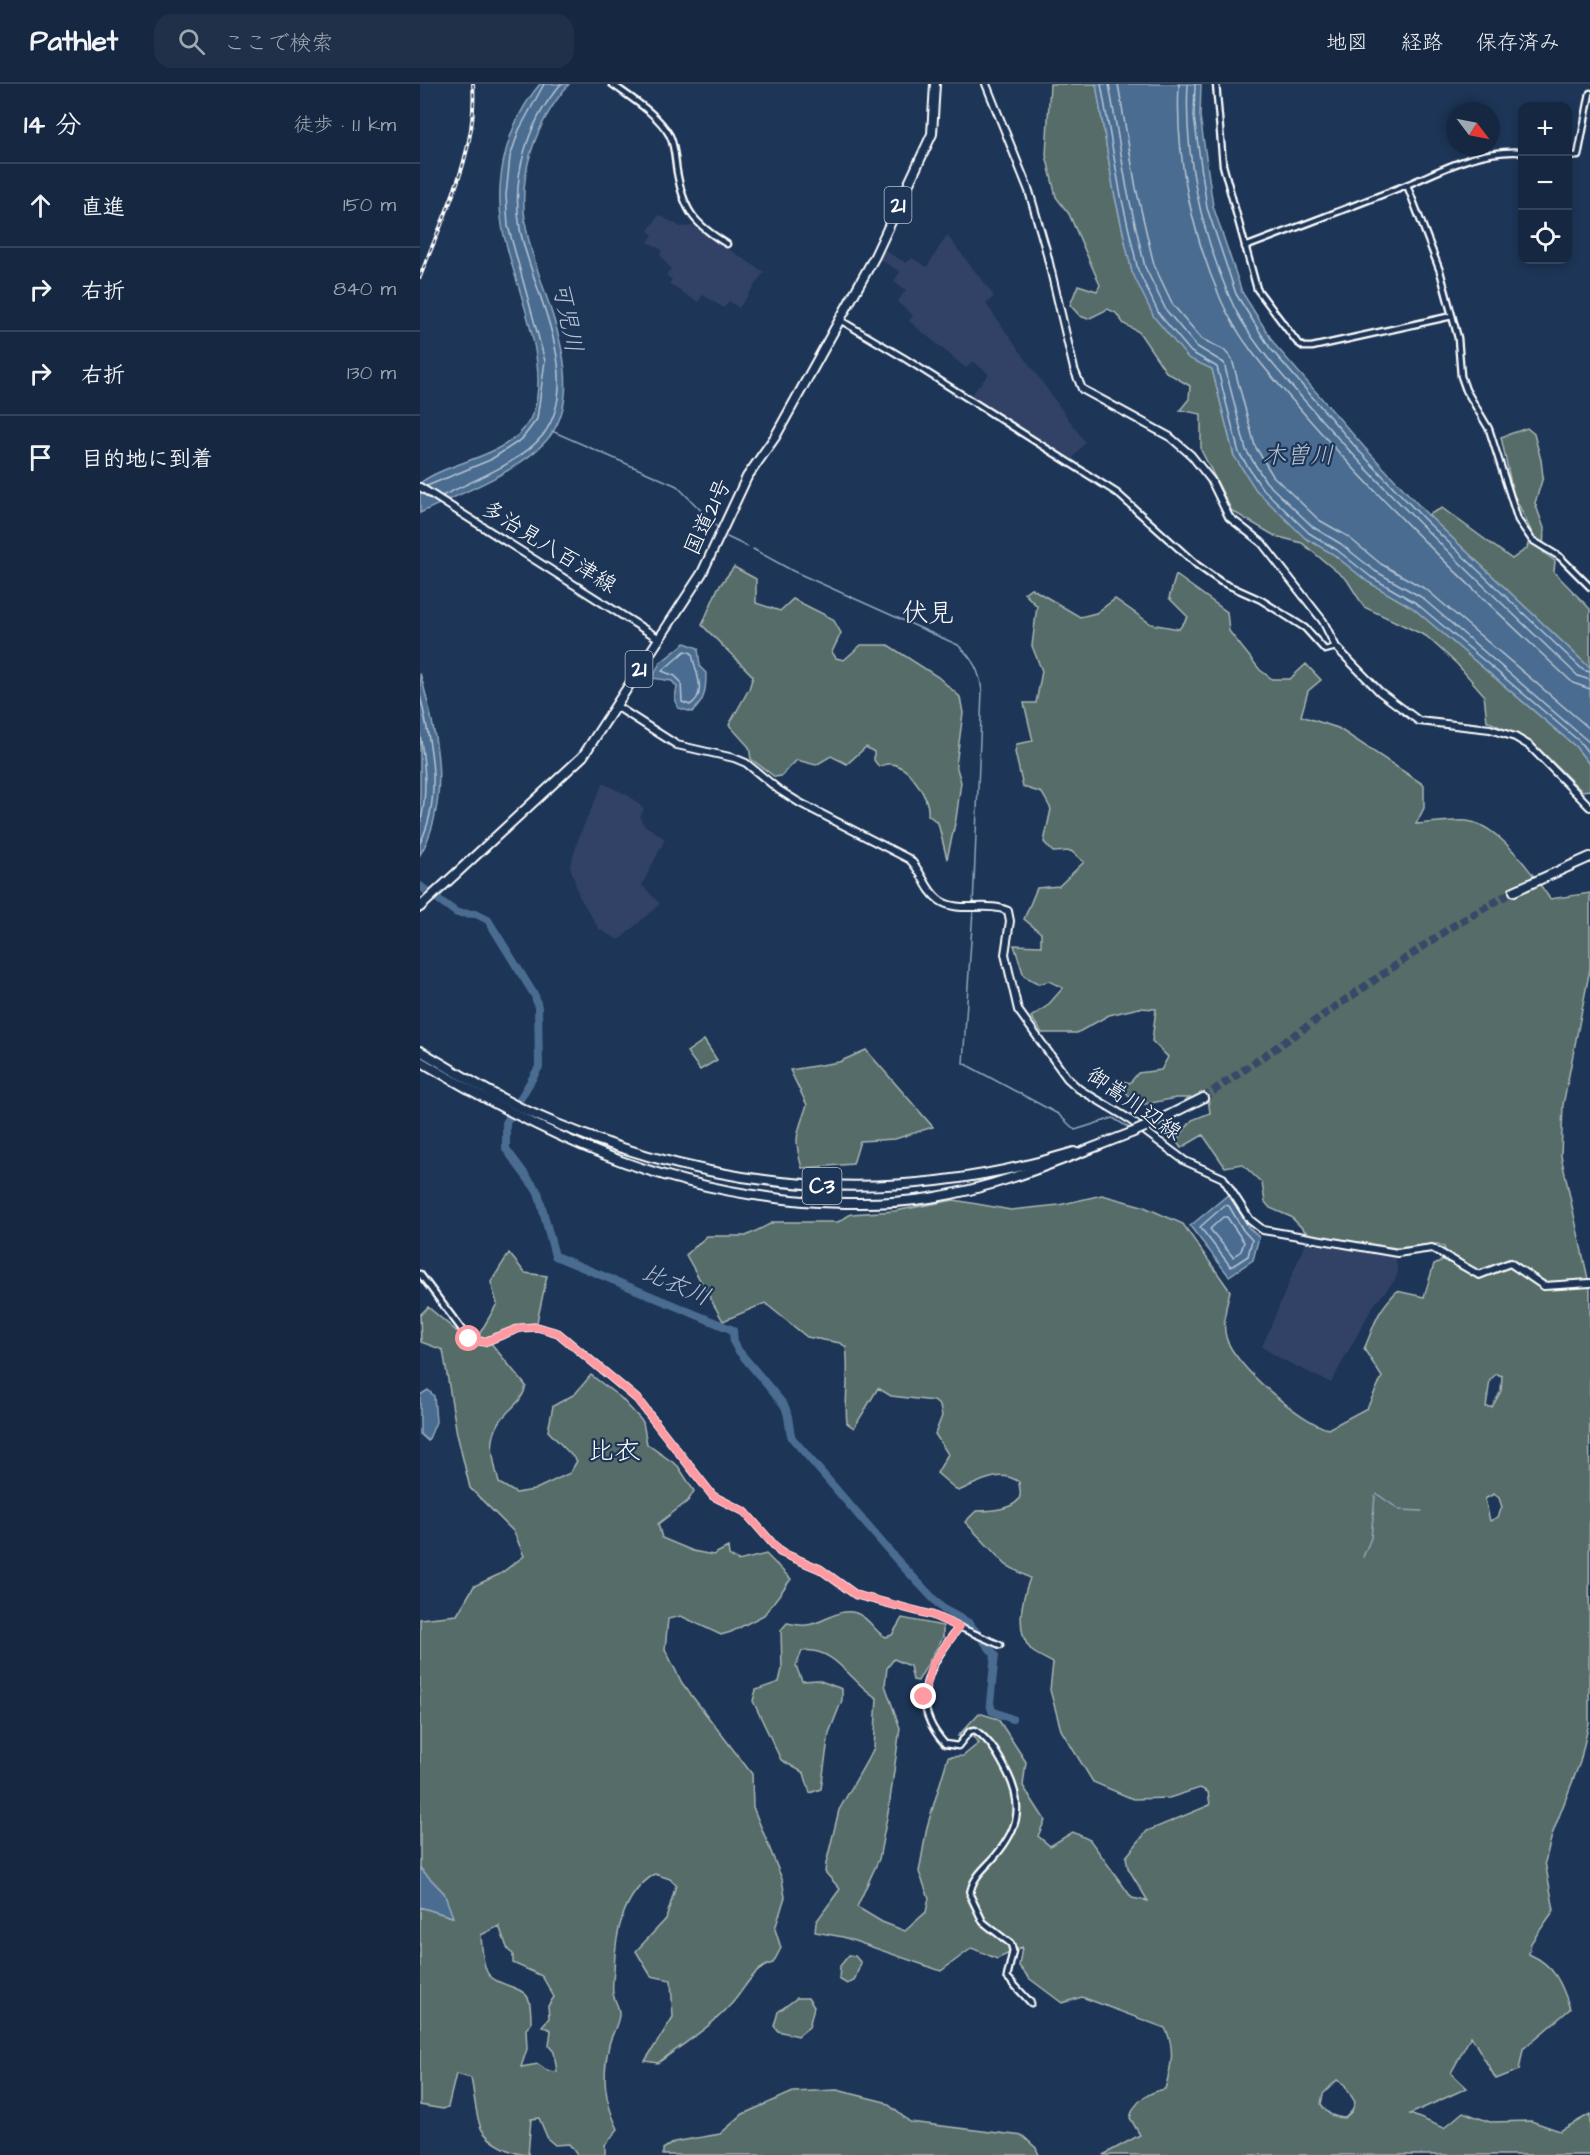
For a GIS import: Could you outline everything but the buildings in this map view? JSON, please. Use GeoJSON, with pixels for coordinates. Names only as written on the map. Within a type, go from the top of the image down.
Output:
{"type":"FeatureCollection","features":[{"type":"Feature","properties":{"kind":"highway","name":"国道21号"},"geometry":{"type":"LineString","coordinates":[[420,907],[583,756],[708,564],[747,477],[776,437],[840,320],[875,255],[927,147],[933,123],[935,84]]}},
{"type":"Feature","properties":{"kind":"highway"},"geometry":{"type":"LineString","coordinates":[[1514,891],[1590,857]]}},
{"type":"Feature","properties":{"kind":"highway","name":"C3"},"geometry":{"type":"LineString","coordinates":[[420,1051],[525,1110],[574,1131],[651,1159],[755,1180],[873,1187],[952,1180],[995,1173],[1113,1140]]}},
{"type":"Feature","properties":{"kind":"highway","name":"C3"},"geometry":{"type":"LineString","coordinates":[[420,1061],[519,1118],[574,1144],[642,1170],[730,1192],[835,1203],[905,1202],[999,1183],[1056,1164],[1145,1127],[1203,1098]]}},
{"type":"Feature","properties":{"kind":"main road"},"geometry":{"type":"LineString","coordinates":[[986,84],[1029,191],[1079,384],[1088,394],[1170,437],[1191,455],[1210,480],[1226,513],[1255,536],[1288,574],[1323,621],[1336,647],[1380,692],[1412,717],[1426,723],[1505,732],[1530,746],[1590,807]]}},
{"type":"Feature","properties":{"kind":"main road","name":"多治見八百津線"},"geometry":{"type":"LineString","coordinates":[[420,487],[658,638]]}},
{"type":"Feature","properties":{"kind":"main road","name":"御嵩川辺線"},"geometry":{"type":"LineString","coordinates":[[616,706],[677,745],[734,758],[746,763],[800,803],[909,859],[917,866],[932,893],[941,902],[1008,911],[1010,921],[1005,954],[1018,1010],[1067,1078],[1079,1089],[1126,1117],[1185,1161],[1223,1178],[1250,1220],[1263,1230],[1397,1253],[1432,1248],[1479,1275],[1510,1263],[1544,1286],[1590,1283]]}},
{"type":"Feature","properties":{"kind":"street"},"geometry":{"type":"LineString","coordinates":[[612,84],[633,98],[665,128],[671,138],[680,184],[694,222],[727,244]]}},
{"type":"Feature","properties":{"kind":"street"},"geometry":{"type":"LineString","coordinates":[[1216,84],[1224,165],[1257,289],[1297,342],[1304,347],[1452,316]]}},
{"type":"Feature","properties":{"kind":"street"},"geometry":{"type":"LineString","coordinates":[[1572,156],[1578,156],[1590,93]]}},
{"type":"Feature","properties":{"kind":"street"},"geometry":{"type":"LineString","coordinates":[[1245,247],[1407,185],[1442,168],[1475,157],[1518,152]]}},
{"type":"Feature","properties":{"kind":"street"},"geometry":{"type":"LineString","coordinates":[[1407,185],[1433,252],[1452,316],[1458,338],[1461,376],[1466,390],[1489,429],[1518,520],[1532,540],[1560,558],[1590,587]]}},
{"type":"Feature","properties":{"kind":"street"},"geometry":{"type":"LineString","coordinates":[[840,320],[1118,493],[1197,565],[1221,582],[1261,600],[1305,628],[1325,650],[1336,647]]}},
{"type":"Feature","properties":{"kind":"street"},"geometry":{"type":"LineString","coordinates":[[420,1274],[469,1339],[484,1342],[520,1328],[537,1327],[564,1338],[637,1399],[713,1496],[745,1512],[780,1552],[820,1569],[856,1595],[932,1615],[1000,1645]]}},
{"type":"Feature","properties":{"kind":"street"},"geometry":{"type":"LineString","coordinates":[[959,1627],[932,1664],[925,1690],[926,1707],[934,1730],[945,1744],[958,1746],[970,1731],[975,1730],[988,1739],[1014,1786],[1019,1802],[1016,1818],[1005,1841],[974,1881],[970,1896],[982,1922],[1011,1944],[1013,1951],[1007,1966],[1007,1977],[1030,2003]]}},
{"type":"Feature","properties":{"kind":"shaded area"},"geometry":{"type":"Polygon","coordinates":[[[659,215],[681,227],[693,226],[764,272],[739,308],[729,301],[724,308],[703,295],[698,302],[669,284],[672,280],[666,275],[671,269],[660,255],[662,250],[648,242],[653,235],[648,231],[659,215]]]}},
{"type":"Feature","properties":{"kind":"shaded area"},"geometry":{"type":"Polygon","coordinates":[[[947,235],[994,296],[986,304],[1085,442],[1071,461],[970,396],[989,374],[973,361],[966,368],[909,321],[913,315],[897,302],[906,290],[894,281],[900,272],[880,259],[884,250],[906,263],[912,258],[927,267],[947,235]]]}},
{"type":"Feature","properties":{"kind":"shaded area"},"geometry":{"type":"Polygon","coordinates":[[[603,783],[629,796],[644,809],[640,817],[643,824],[665,839],[642,885],[660,904],[619,940],[599,929],[579,896],[570,866],[580,834],[603,783]]]}},
{"type":"Feature","properties":{"kind":"shaded area"},"geometry":{"type":"Polygon","coordinates":[[[1305,1244],[1392,1254],[1395,1257],[1398,1272],[1395,1280],[1373,1306],[1331,1383],[1281,1359],[1262,1347],[1305,1244]]]}},
{"type":"Feature","properties":{"kind":"green space"},"geometry":{"type":"Polygon","coordinates":[[[1050,84],[1096,84],[1114,192],[1132,272],[1188,357],[1212,369],[1234,456],[1305,538],[1333,554],[1368,582],[1413,608],[1575,746],[1590,765],[1590,790],[1582,791],[1532,742],[1487,721],[1484,695],[1457,664],[1426,636],[1364,607],[1347,580],[1302,543],[1275,536],[1232,511],[1201,450],[1201,414],[1180,410],[1189,399],[1190,386],[1166,372],[1139,332],[1124,324],[1116,313],[1108,309],[1088,319],[1080,316],[1070,305],[1078,285],[1097,291],[1100,285],[1069,214],[1056,197],[1046,155],[1050,84]]]}},
{"type":"Feature","properties":{"kind":"green space"},"geometry":{"type":"Polygon","coordinates":[[[1527,428],[1534,434],[1541,460],[1543,477],[1535,503],[1544,528],[1543,552],[1555,561],[1554,572],[1590,609],[1590,668],[1428,515],[1442,508],[1512,559],[1527,548],[1531,531],[1513,493],[1501,437],[1527,428]]]}},
{"type":"Feature","properties":{"kind":"green space"},"geometry":{"type":"Polygon","coordinates":[[[734,567],[756,579],[756,603],[780,611],[793,599],[833,619],[841,633],[832,652],[836,658],[844,660],[861,645],[888,645],[938,677],[960,697],[963,713],[956,765],[961,782],[947,859],[938,823],[928,815],[926,800],[918,784],[899,766],[889,764],[879,767],[874,760],[874,752],[866,747],[847,764],[831,756],[816,765],[797,760],[781,776],[775,777],[751,759],[749,747],[729,725],[749,689],[753,676],[702,625],[718,588],[734,567]]]}},
{"type":"Feature","properties":{"kind":"green space"},"geometry":{"type":"Polygon","coordinates":[[[1176,575],[1227,612],[1229,631],[1260,670],[1272,679],[1290,679],[1306,664],[1321,680],[1308,691],[1301,716],[1338,728],[1424,785],[1424,808],[1416,824],[1467,821],[1479,824],[1491,831],[1514,852],[1550,899],[1590,893],[1590,969],[1563,1105],[1561,1156],[1590,1288],[1589,1723],[1580,1762],[1552,1835],[1545,1862],[1554,1910],[1531,1943],[1529,1954],[1551,1969],[1564,1991],[1570,2009],[1523,2049],[1519,2070],[1496,2079],[1471,2036],[1451,2073],[1467,2088],[1410,2114],[1444,2128],[1463,2112],[1490,2122],[1531,2121],[1560,2131],[1590,2114],[1590,2155],[1103,2155],[1140,2135],[1130,2118],[1132,2112],[1143,2098],[1165,2089],[1171,2066],[1171,2051],[1165,2028],[1082,1997],[1062,2003],[1030,1979],[1019,1966],[1022,1947],[997,1959],[972,1948],[941,1971],[843,1937],[815,1932],[816,1922],[840,1889],[825,1872],[826,1864],[839,1810],[874,1748],[877,1698],[834,1660],[814,1651],[802,1651],[796,1666],[802,1681],[818,1680],[842,1689],[842,1700],[829,1733],[821,1789],[810,1793],[804,1773],[781,1760],[753,1701],[756,1690],[779,1682],[782,1669],[781,1630],[787,1623],[813,1624],[843,1612],[849,1612],[865,1618],[885,1637],[892,1635],[902,1618],[943,1626],[943,1637],[918,1681],[913,1680],[910,1666],[894,1659],[887,1668],[885,1685],[900,1728],[879,1859],[857,1907],[882,1922],[905,1931],[926,1912],[929,1898],[919,1872],[927,1827],[948,1757],[963,1756],[979,1743],[973,1736],[958,1736],[979,1713],[998,1719],[1026,1762],[1023,1786],[1045,1820],[1038,1836],[1050,1846],[1073,1832],[1090,1840],[1132,1898],[1148,1901],[1128,1868],[1126,1857],[1147,1831],[1210,1805],[1208,1792],[1200,1788],[1169,1798],[1133,1799],[1093,1782],[1061,1730],[1050,1690],[1053,1663],[1032,1651],[1023,1635],[1022,1605],[1030,1578],[1006,1565],[965,1522],[976,1511],[1001,1509],[1018,1501],[1019,1482],[1004,1476],[989,1478],[958,1491],[937,1473],[948,1454],[935,1434],[942,1416],[940,1406],[934,1401],[891,1396],[878,1388],[854,1428],[847,1423],[846,1347],[840,1343],[807,1337],[765,1303],[723,1321],[686,1255],[707,1236],[746,1236],[774,1222],[838,1222],[851,1214],[895,1211],[954,1200],[1011,1210],[1059,1205],[1102,1195],[1142,1206],[1183,1224],[1230,1291],[1224,1325],[1231,1349],[1254,1377],[1270,1391],[1302,1416],[1328,1429],[1367,1408],[1382,1377],[1364,1349],[1384,1306],[1397,1291],[1424,1297],[1434,1264],[1447,1258],[1444,1247],[1438,1244],[1396,1248],[1309,1235],[1291,1217],[1270,1208],[1265,1202],[1262,1183],[1242,1164],[1225,1167],[1203,1135],[1181,1148],[1176,1141],[1192,1120],[1210,1113],[1208,1098],[1176,1098],[1136,1106],[1117,1079],[1130,1083],[1138,1073],[1161,1070],[1168,1057],[1152,1041],[1156,1009],[1139,1008],[1109,1015],[1077,1033],[1042,1033],[1031,1017],[1047,1006],[1063,988],[1049,981],[1039,984],[1024,976],[1014,945],[1041,946],[1041,933],[1024,919],[1037,888],[1059,886],[1084,862],[1071,851],[1053,852],[1044,842],[1051,809],[1042,793],[1023,787],[1015,752],[1017,744],[1033,741],[1024,703],[1036,703],[1042,671],[1032,646],[1037,606],[1024,593],[1031,588],[1080,617],[1096,613],[1115,599],[1151,624],[1179,629],[1188,617],[1169,598],[1176,575]],[[1496,1374],[1490,1380],[1486,1407],[1492,1407],[1501,1391],[1502,1376],[1496,1374]],[[1494,1494],[1485,1499],[1490,1521],[1498,1517],[1502,1507],[1499,1498],[1494,1494]],[[1337,2080],[1323,2094],[1321,2104],[1331,2115],[1345,2118],[1352,2111],[1355,2102],[1344,2084],[1337,2080]]]}},
{"type":"Feature","properties":{"kind":"green space"},"geometry":{"type":"Polygon","coordinates":[[[704,1040],[717,1060],[700,1070],[687,1052],[704,1040]]]}},
{"type":"Feature","properties":{"kind":"green space"},"geometry":{"type":"Polygon","coordinates":[[[866,1050],[933,1127],[895,1139],[860,1141],[853,1164],[802,1168],[797,1136],[807,1105],[790,1070],[839,1062],[866,1050]]]}},
{"type":"Feature","properties":{"kind":"green space"},"geometry":{"type":"Polygon","coordinates":[[[509,1253],[525,1273],[547,1276],[537,1322],[490,1342],[526,1386],[521,1398],[495,1430],[492,1445],[499,1483],[516,1493],[534,1490],[570,1473],[577,1461],[548,1431],[553,1406],[575,1394],[591,1375],[621,1398],[643,1422],[647,1444],[678,1466],[694,1491],[688,1501],[658,1524],[662,1538],[693,1551],[713,1555],[728,1547],[729,1555],[738,1561],[766,1554],[791,1579],[764,1615],[731,1632],[721,1635],[681,1616],[668,1619],[665,1649],[682,1683],[752,1774],[753,1807],[782,1879],[785,1897],[775,1929],[781,1948],[773,1963],[755,1973],[734,2001],[708,2026],[658,2063],[645,2061],[673,2017],[671,1980],[651,1976],[636,1951],[666,1919],[676,1885],[670,1879],[655,1874],[644,1882],[622,1916],[616,1943],[613,1988],[619,2015],[609,2045],[605,2078],[607,2098],[618,2129],[605,2145],[605,2155],[577,2155],[569,2144],[555,2145],[548,2139],[539,2118],[531,2119],[528,2155],[503,2147],[482,2130],[471,2078],[456,2074],[448,2107],[443,2109],[420,2105],[420,1907],[452,1917],[444,1893],[420,1868],[420,1619],[457,1615],[474,1586],[500,1574],[524,1556],[514,1532],[470,1488],[457,1434],[443,1350],[421,1342],[420,1315],[428,1307],[473,1345],[497,1304],[491,1282],[509,1253]],[[499,1926],[481,1935],[483,1959],[487,1972],[496,1981],[521,1991],[529,2000],[531,2024],[526,2029],[527,2049],[521,2067],[538,2064],[548,2071],[557,2072],[554,2052],[549,2046],[551,2030],[542,2026],[549,2018],[548,2006],[554,1997],[542,1976],[513,1963],[513,1954],[508,1950],[499,1926]]]}},
{"type":"Feature","properties":{"kind":"green space"},"geometry":{"type":"Polygon","coordinates":[[[849,1955],[855,1956],[861,1963],[854,1981],[847,1984],[839,1979],[840,1966],[849,1955]]]}},
{"type":"Feature","properties":{"kind":"green space"},"geometry":{"type":"Polygon","coordinates":[[[797,1998],[808,1998],[814,2007],[809,2027],[798,2036],[778,2031],[774,2026],[778,2012],[797,1998]]]}},
{"type":"Feature","properties":{"kind":"green space"},"geometry":{"type":"Polygon","coordinates":[[[837,2090],[885,2102],[910,2122],[1023,2136],[1036,2148],[1039,2155],[663,2155],[663,2149],[674,2142],[720,2134],[743,2114],[793,2092],[837,2090]]]}},
{"type":"Feature","properties":{"kind":"water"},"geometry":{"type":"Polygon","coordinates":[[[540,84],[569,84],[557,99],[538,133],[531,151],[524,188],[526,227],[558,336],[564,365],[565,392],[560,418],[546,441],[520,463],[487,482],[420,513],[420,483],[507,443],[518,435],[532,415],[538,391],[537,363],[532,334],[502,225],[500,188],[506,150],[512,132],[519,115],[540,84]]]}},
{"type":"Feature","properties":{"kind":"water","name":"木曽川"},"geometry":{"type":"Polygon","coordinates":[[[1096,84],[1201,84],[1200,116],[1213,206],[1242,292],[1275,345],[1364,447],[1428,515],[1590,668],[1590,765],[1575,746],[1413,608],[1368,582],[1333,554],[1305,538],[1256,490],[1234,456],[1212,369],[1188,358],[1154,317],[1132,272],[1114,192],[1096,84]]]}},
{"type":"Feature","properties":{"kind":"water"},"geometry":{"type":"Polygon","coordinates":[[[685,643],[698,648],[700,667],[706,673],[704,695],[700,704],[692,712],[678,708],[675,698],[677,687],[672,681],[652,678],[660,663],[685,643]]]}},
{"type":"Feature","properties":{"kind":"water"},"geometry":{"type":"Polygon","coordinates":[[[420,673],[436,742],[439,789],[430,834],[420,855],[420,673]]]}},
{"type":"Feature","properties":{"kind":"water"},"geometry":{"type":"Polygon","coordinates":[[[1229,1194],[1248,1227],[1259,1237],[1253,1260],[1229,1276],[1190,1226],[1229,1194]]]}},
{"type":"Feature","properties":{"kind":"water"},"geometry":{"type":"Polygon","coordinates":[[[428,1390],[434,1396],[436,1422],[428,1441],[420,1434],[420,1395],[428,1390]]]}},
{"type":"Feature","properties":{"kind":"water"},"geometry":{"type":"Polygon","coordinates":[[[420,1868],[444,1893],[453,1917],[420,1907],[420,1868]]]}},
{"type":"Feature","properties":{"kind":"waterway"},"geometry":{"type":"LineString","coordinates":[[552,431],[677,486],[717,527]]}},
{"type":"Feature","properties":{"kind":"waterway"},"geometry":{"type":"LineString","coordinates":[[727,537],[748,547]]}},
{"type":"Feature","properties":{"kind":"waterway"},"geometry":{"type":"LineString","coordinates":[[753,549],[793,571],[958,645],[972,660],[980,678],[982,692],[973,906]]}},
{"type":"Feature","properties":{"kind":"waterway","name":"比衣川"},"geometry":{"type":"LineString","coordinates":[[420,886],[457,913],[476,914],[488,920],[535,996],[538,1007],[539,1067],[506,1123],[506,1149],[538,1192],[555,1256],[733,1330],[734,1343],[738,1350],[784,1405],[792,1438],[897,1560],[943,1609],[969,1623],[995,1655],[990,1703],[992,1711],[1012,1719]]}},
{"type":"Feature","properties":{"kind":"waterway"},"geometry":{"type":"LineString","coordinates":[[973,910],[963,1063],[1058,1114],[1075,1130],[1113,1118],[1131,1129]]}},
{"type":"Feature","properties":{"kind":"waterway"},"geometry":{"type":"LineString","coordinates":[[1377,1494],[1400,1510],[1422,1511]]}},
{"type":"Feature","properties":{"kind":"waterway"},"geometry":{"type":"LineString","coordinates":[[1363,1557],[1371,1538],[1375,1496]]}},
{"type":"Feature","properties":{"kind":"tunnel"},"geometry":{"type":"LineString","coordinates":[[1203,1098],[1450,928],[1514,891]]}},
{"type":"Feature","properties":{"kind":"railway"},"geometry":{"type":"LineString","coordinates":[[420,277],[449,206],[465,158],[473,109],[473,84]]}},
{"type":"Feature","properties":{"kind":"district","name":"伏見"},"geometry":{"type":"Point","coordinates":[928,613]}},
{"type":"Feature","properties":{"kind":"district","name":"比衣"},"geometry":{"type":"Point","coordinates":[614,1451]}},
{"type":"Feature","properties":{"kind":"route"},"geometry":{"type":"LineString","coordinates":[[469,1339],[484,1342],[520,1328],[537,1327],[558,1333],[627,1389],[713,1496],[750,1516],[780,1552],[794,1560],[820,1569],[856,1595],[932,1615],[959,1627],[932,1664],[924,1697]]}},
{"type":"Feature","properties":{"kind":"water label","name":"可児川"},"geometry":{"type":"Point","coordinates":[567,317]}}]}
